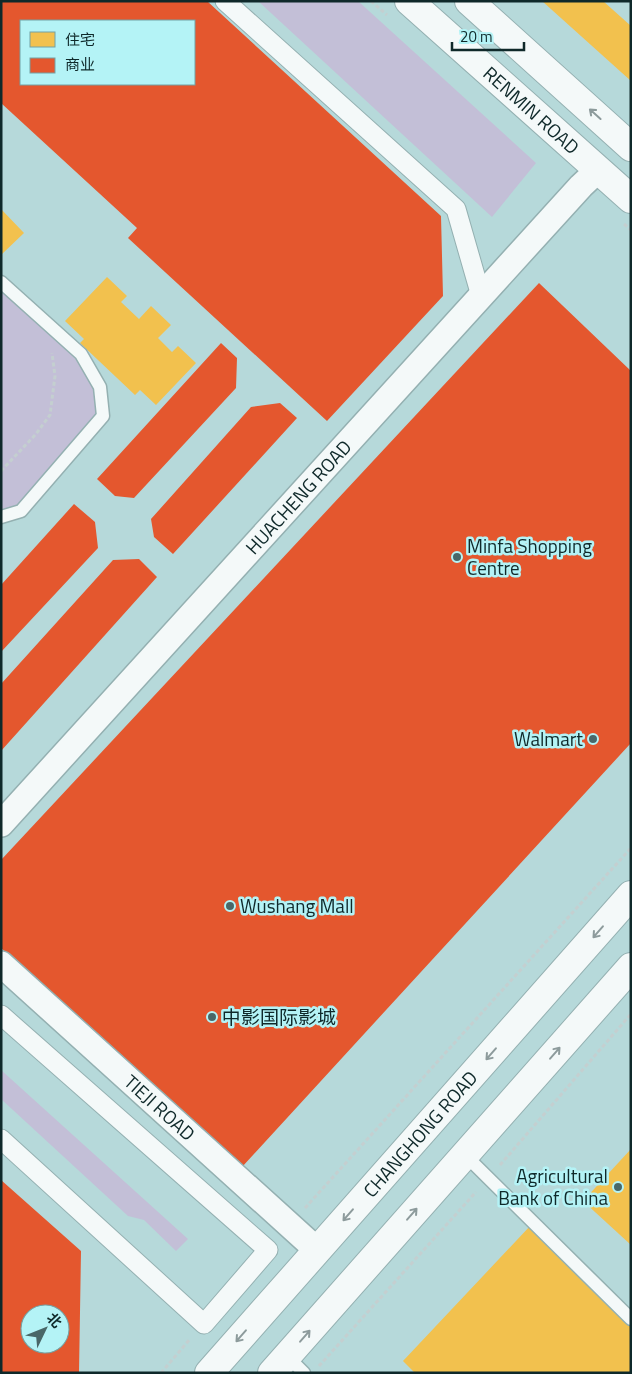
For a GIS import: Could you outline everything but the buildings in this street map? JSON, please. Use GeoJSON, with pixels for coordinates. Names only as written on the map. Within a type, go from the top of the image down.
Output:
{"type":"FeatureCollection","features":[{"type":"Feature","properties":{"kind":"main road","name":"RENMIN ROAD"},"geometry":{"type":"LineString","coordinates":[[409,1],[631,199]]}},
{"type":"Feature","properties":{"kind":"main road","name":"RENMIN ROAD"},"geometry":{"type":"LineString","coordinates":[[477,4],[631,146]]}},
{"type":"Feature","properties":{"kind":"main road","name":"CHANGHONG ROAD"},"geometry":{"type":"LineString","coordinates":[[209,1373],[631,895]]}},
{"type":"Feature","properties":{"kind":"main road"},"geometry":{"type":"LineString","coordinates":[[288,1367],[465,1155],[631,967]]}},
{"type":"Feature","properties":{"kind":"street"},"geometry":{"type":"LineString","coordinates":[[224,1],[456,209],[481,296]]}},
{"type":"Feature","properties":{"kind":"street","name":"HUACHENG ROAD"},"geometry":{"type":"LineString","coordinates":[[1,824],[223,591],[481,296],[598,170]]}},
{"type":"Feature","properties":{"kind":"street","name":"TIEJI ROAD"},"geometry":{"type":"LineString","coordinates":[[1,964],[317,1250]]}},
{"type":"Feature","properties":{"kind":"street"},"geometry":{"type":"LineString","coordinates":[[1,1015],[268,1250],[204,1324],[1,1139]]}},
{"type":"Feature","properties":{"kind":"lane"},"geometry":{"type":"LineString","coordinates":[[1,282],[81,354],[100,387],[103,416],[21,511],[1,517]]}},
{"type":"Feature","properties":{"kind":"lane"},"geometry":{"type":"LineString","coordinates":[[465,1155],[631,1319]]}},
{"type":"Feature","properties":{"kind":"path"},"geometry":{"type":"LineString","coordinates":[[1,472],[36,434],[50,415],[55,376],[52,352]]}},
{"type":"Feature","properties":{"kind":"path"},"geometry":{"type":"LineString","coordinates":[[290,1225],[631,848]]}},
{"type":"Feature","properties":{"kind":"path"},"geometry":{"type":"LineString","coordinates":[[318,1367],[488,1178],[631,1014]]}},
{"type":"Feature","properties":{"kind":"path"},"geometry":{"type":"LineString","coordinates":[[161,1373],[204,1324]]}},
{"type":"Feature","properties":{"kind":"shaded area"},"geometry":{"type":"Polygon","coordinates":[[[258,1],[358,1],[536,163],[492,217],[258,1]]]}},
{"type":"Feature","properties":{"kind":"shaded area"},"geometry":{"type":"Polygon","coordinates":[[[1,282],[81,354],[100,387],[103,416],[21,511],[1,517],[1,282]]]}},
{"type":"Feature","properties":{"kind":"shaded area"},"geometry":{"type":"Polygon","coordinates":[[[1,1070],[188,1239],[176,1251],[144,1220],[128,1216],[1,1099],[1,1070]]]}},
{"type":"Feature","properties":{"kind":"place","name":"Minfa Shopping Centre"},"geometry":{"type":"Point","coordinates":[457,557]}},
{"type":"Feature","properties":{"kind":"place","name":"Walmart"},"geometry":{"type":"Point","coordinates":[593,739]}},
{"type":"Feature","properties":{"kind":"place","name":"Wushang Mall"},"geometry":{"type":"Point","coordinates":[230,906]}},
{"type":"Feature","properties":{"kind":"place","name":"中影国际影城"},"geometry":{"type":"Point","coordinates":[212,1017]}},
{"type":"Feature","properties":{"kind":"place","name":"Agricultural Bank of China"},"geometry":{"type":"Point","coordinates":[618,1187]}}]}
